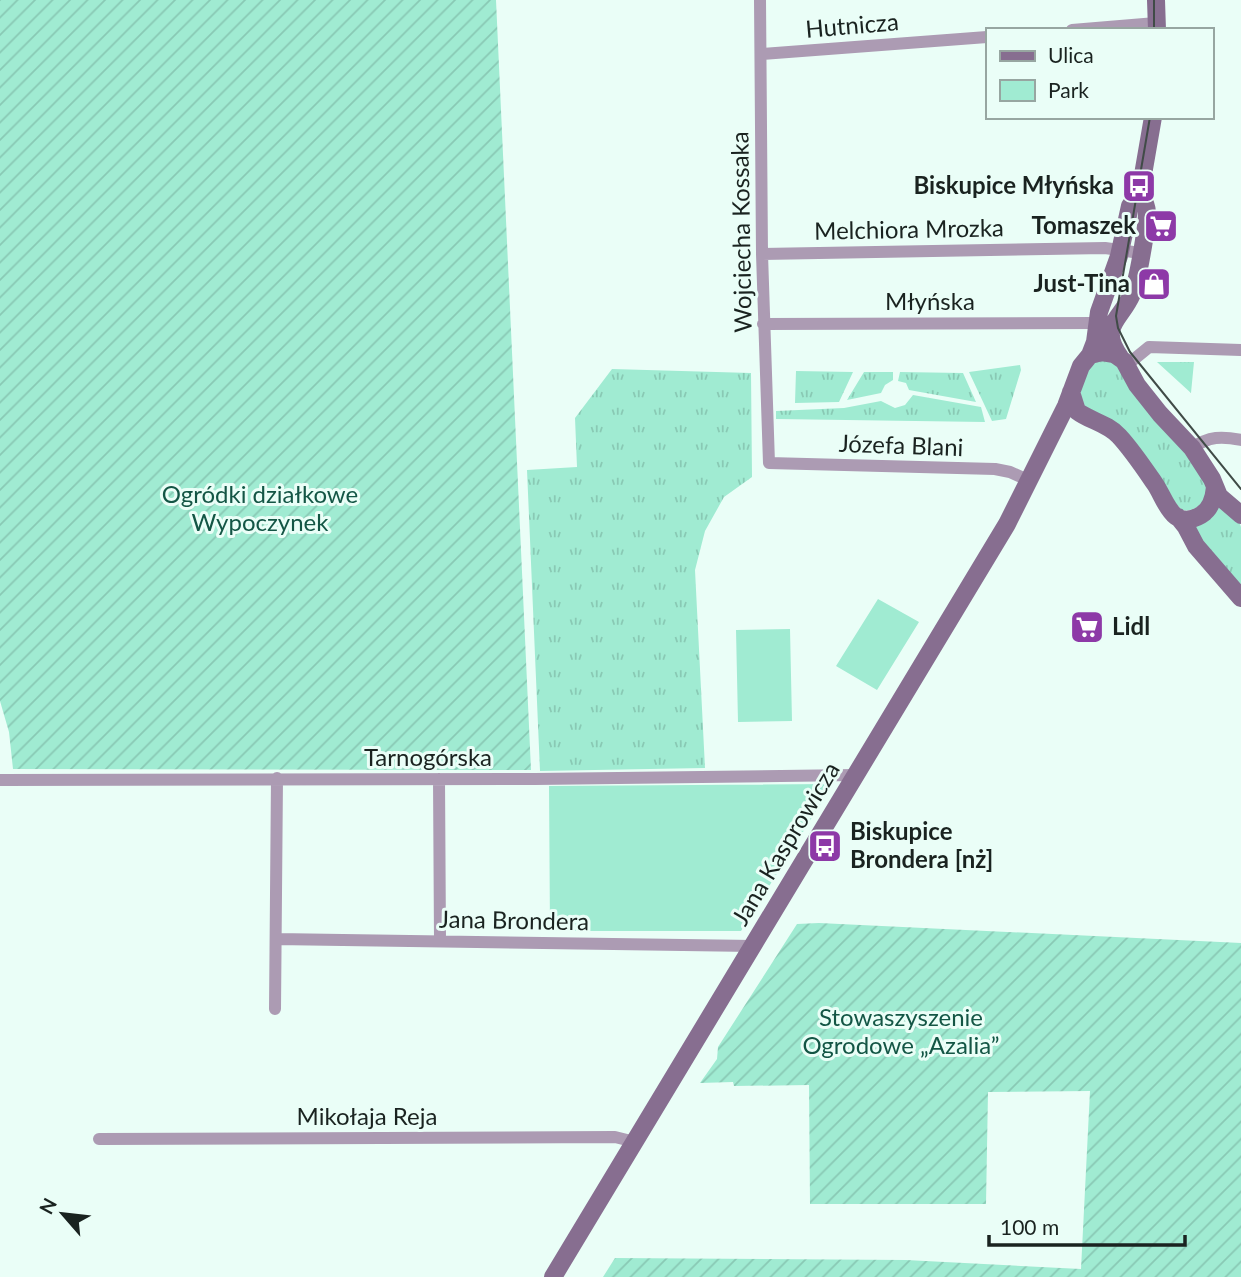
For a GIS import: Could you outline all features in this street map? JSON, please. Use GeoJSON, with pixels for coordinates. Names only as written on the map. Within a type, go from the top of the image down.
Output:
{"type":"FeatureCollection","features":[{"type":"Feature","properties":{"kind":"street","name":"Wojciecha Kossaka"},"geometry":{"type":"LineString","coordinates":[[760,0],[762,254],[769,463]]}},
{"type":"Feature","properties":{"kind":"street"},"geometry":{"type":"LineString","coordinates":[[1114,28],[1156,26],[1156,0]]}},
{"type":"Feature","properties":{"kind":"street","name":"Hutnicza"},"geometry":{"type":"LineString","coordinates":[[762,54],[986,37]]}},
{"type":"Feature","properties":{"kind":"street"},"geometry":{"type":"LineString","coordinates":[[1153,119],[1140,192],[1147,210],[1140,253],[1131,296],[1112,326],[1112,342],[1138,385],[1160,414],[1192,448],[1219,496],[1241,515]]}},
{"type":"Feature","properties":{"kind":"street","name":"Jana Kasprowicza"},"geometry":{"type":"LineString","coordinates":[[553,1277],[1007,524],[1066,406],[1081,366],[1090,355],[1095,342],[1096,323],[1121,250],[1130,206],[1140,192]]}},
{"type":"Feature","properties":{"kind":"street","name":"Melchiora Mrozka"},"geometry":{"type":"LineString","coordinates":[[762,254],[1121,250],[1140,253]]}},
{"type":"Feature","properties":{"kind":"street","name":"Młyńska"},"geometry":{"type":"LineString","coordinates":[[764,324],[1096,323]]}},
{"type":"Feature","properties":{"kind":"street"},"geometry":{"type":"LineString","coordinates":[[1123,361],[1149,347],[1241,350]]}},
{"type":"Feature","properties":{"kind":"street"},"geometry":{"type":"LineString","coordinates":[[1090,355],[1102,352],[1123,361]]}},
{"type":"Feature","properties":{"kind":"street"},"geometry":{"type":"LineString","coordinates":[[1071,392],[1077,411],[1117,433],[1158,488],[1167,509],[1178,517],[1196,546],[1241,598]]}},
{"type":"Feature","properties":{"kind":"street"},"geometry":{"type":"LineString","coordinates":[[1052,432],[1070,419],[1088,418]]}},
{"type":"Feature","properties":{"kind":"street"},"geometry":{"type":"LineString","coordinates":[[1192,448],[1208,438],[1241,440]]}},
{"type":"Feature","properties":{"kind":"street","name":"Józefa Blani"},"geometry":{"type":"LineString","coordinates":[[769,463],[995,469],[1030,481]]}},
{"type":"Feature","properties":{"kind":"street"},"geometry":{"type":"LineString","coordinates":[[1178,517],[1192,519],[1205,513],[1213,501],[1215,487]]}},
{"type":"Feature","properties":{"kind":"street","name":"Tarnogórska"},"geometry":{"type":"LineString","coordinates":[[0,780],[856,775]]}},
{"type":"Feature","properties":{"kind":"street"},"geometry":{"type":"LineString","coordinates":[[275,1009],[277,778]]}},
{"type":"Feature","properties":{"kind":"street"},"geometry":{"type":"LineString","coordinates":[[439,779],[440,941]]}},
{"type":"Feature","properties":{"kind":"street","name":"Jana Brondera"},"geometry":{"type":"LineString","coordinates":[[276,939],[753,946]]}},
{"type":"Feature","properties":{"kind":"street","name":"Mikołaja Reja"},"geometry":{"type":"LineString","coordinates":[[99,1139],[615,1137],[635,1142]]}},
{"type":"Feature","properties":{"kind":"green space","name":"Ogródki działkowe Wypoczynek"},"geometry":{"type":"Polygon","coordinates":[[[0,0],[496,0],[531,770],[13,769],[9,732],[0,701],[0,0]]]}},
{"type":"Feature","properties":{"kind":"green space"},"geometry":{"type":"Polygon","coordinates":[[[1096,361],[1116,364],[1177,438],[1206,484],[1206,495],[1197,507],[1182,510],[1084,407],[1082,382],[1096,361]]]}},
{"type":"Feature","properties":{"kind":"green space"},"geometry":{"type":"Polygon","coordinates":[[[1157,362],[1194,362],[1191,393],[1157,362]]]}},
{"type":"Feature","properties":{"kind":"green space"},"geometry":{"type":"Polygon","coordinates":[[[1020,365],[1021,370],[1006,419],[992,421],[969,372],[1020,365]]]}},
{"type":"Feature","properties":{"kind":"green space"},"geometry":{"type":"Polygon","coordinates":[[[612,369],[751,373],[752,477],[724,497],[705,531],[695,570],[705,768],[540,771],[527,470],[577,467],[575,418],[612,369]]]}},
{"type":"Feature","properties":{"kind":"green space"},"geometry":{"type":"Polygon","coordinates":[[[796,371],[853,372],[839,402],[795,403],[796,371]]]}},
{"type":"Feature","properties":{"kind":"green space"},"geometry":{"type":"Polygon","coordinates":[[[864,372],[893,372],[893,380],[885,385],[881,393],[847,400],[864,372]]]}},
{"type":"Feature","properties":{"kind":"green space"},"geometry":{"type":"Polygon","coordinates":[[[900,372],[963,373],[976,402],[909,390],[906,383],[898,381],[900,372]]]}},
{"type":"Feature","properties":{"kind":"green space"},"geometry":{"type":"Polygon","coordinates":[[[913,395],[981,407],[985,422],[776,419],[776,411],[844,408],[881,401],[895,408],[905,405],[913,395]]]}},
{"type":"Feature","properties":{"kind":"green space"},"geometry":{"type":"Polygon","coordinates":[[[1217,506],[1239,521],[1241,527],[1241,587],[1203,547],[1193,524],[1217,506]]]}},
{"type":"Feature","properties":{"kind":"green space"},"geometry":{"type":"Polygon","coordinates":[[[878,599],[919,622],[877,690],[836,666],[878,599]]]}},
{"type":"Feature","properties":{"kind":"green space"},"geometry":{"type":"Polygon","coordinates":[[[790,629],[792,721],[738,722],[736,630],[790,629]]]}},
{"type":"Feature","properties":{"kind":"green space"},"geometry":{"type":"Polygon","coordinates":[[[833,784],[741,931],[550,931],[549,786],[833,784]]]}},
{"type":"Feature","properties":{"kind":"green space","name":"Stowaszyszenie Ogrodowe „Azalia”"},"geometry":{"type":"Polygon","coordinates":[[[797,924],[1241,943],[1241,1277],[603,1277],[615,1258],[906,1260],[1081,1269],[1090,1091],[988,1092],[986,1204],[810,1204],[809,1085],[734,1086],[733,1082],[700,1083],[717,1059],[718,1047],[797,924]]]}},
{"type":"Feature","properties":{"kind":"tram line"},"geometry":{"type":"LineString","coordinates":[[1154,0],[1154,28]]}},
{"type":"Feature","properties":{"kind":"tram line"},"geometry":{"type":"LineString","coordinates":[[1150,119],[1116,316],[1118,328],[1130,352],[1241,489]]}},
{"type":"Feature","properties":{"kind":"place","name":"Biskupice Młyńska"},"geometry":{"type":"Point","coordinates":[1139,186]}},
{"type":"Feature","properties":{"kind":"place","name":"Tomaszek"},"geometry":{"type":"Point","coordinates":[1161,226]}},
{"type":"Feature","properties":{"kind":"place","name":"Just-Tina"},"geometry":{"type":"Point","coordinates":[1154,284]}},
{"type":"Feature","properties":{"kind":"place","name":"Lidl"},"geometry":{"type":"Point","coordinates":[1087,627]}},
{"type":"Feature","properties":{"kind":"place","name":"Biskupice Brondera [nż]"},"geometry":{"type":"Point","coordinates":[825,846]}}]}
